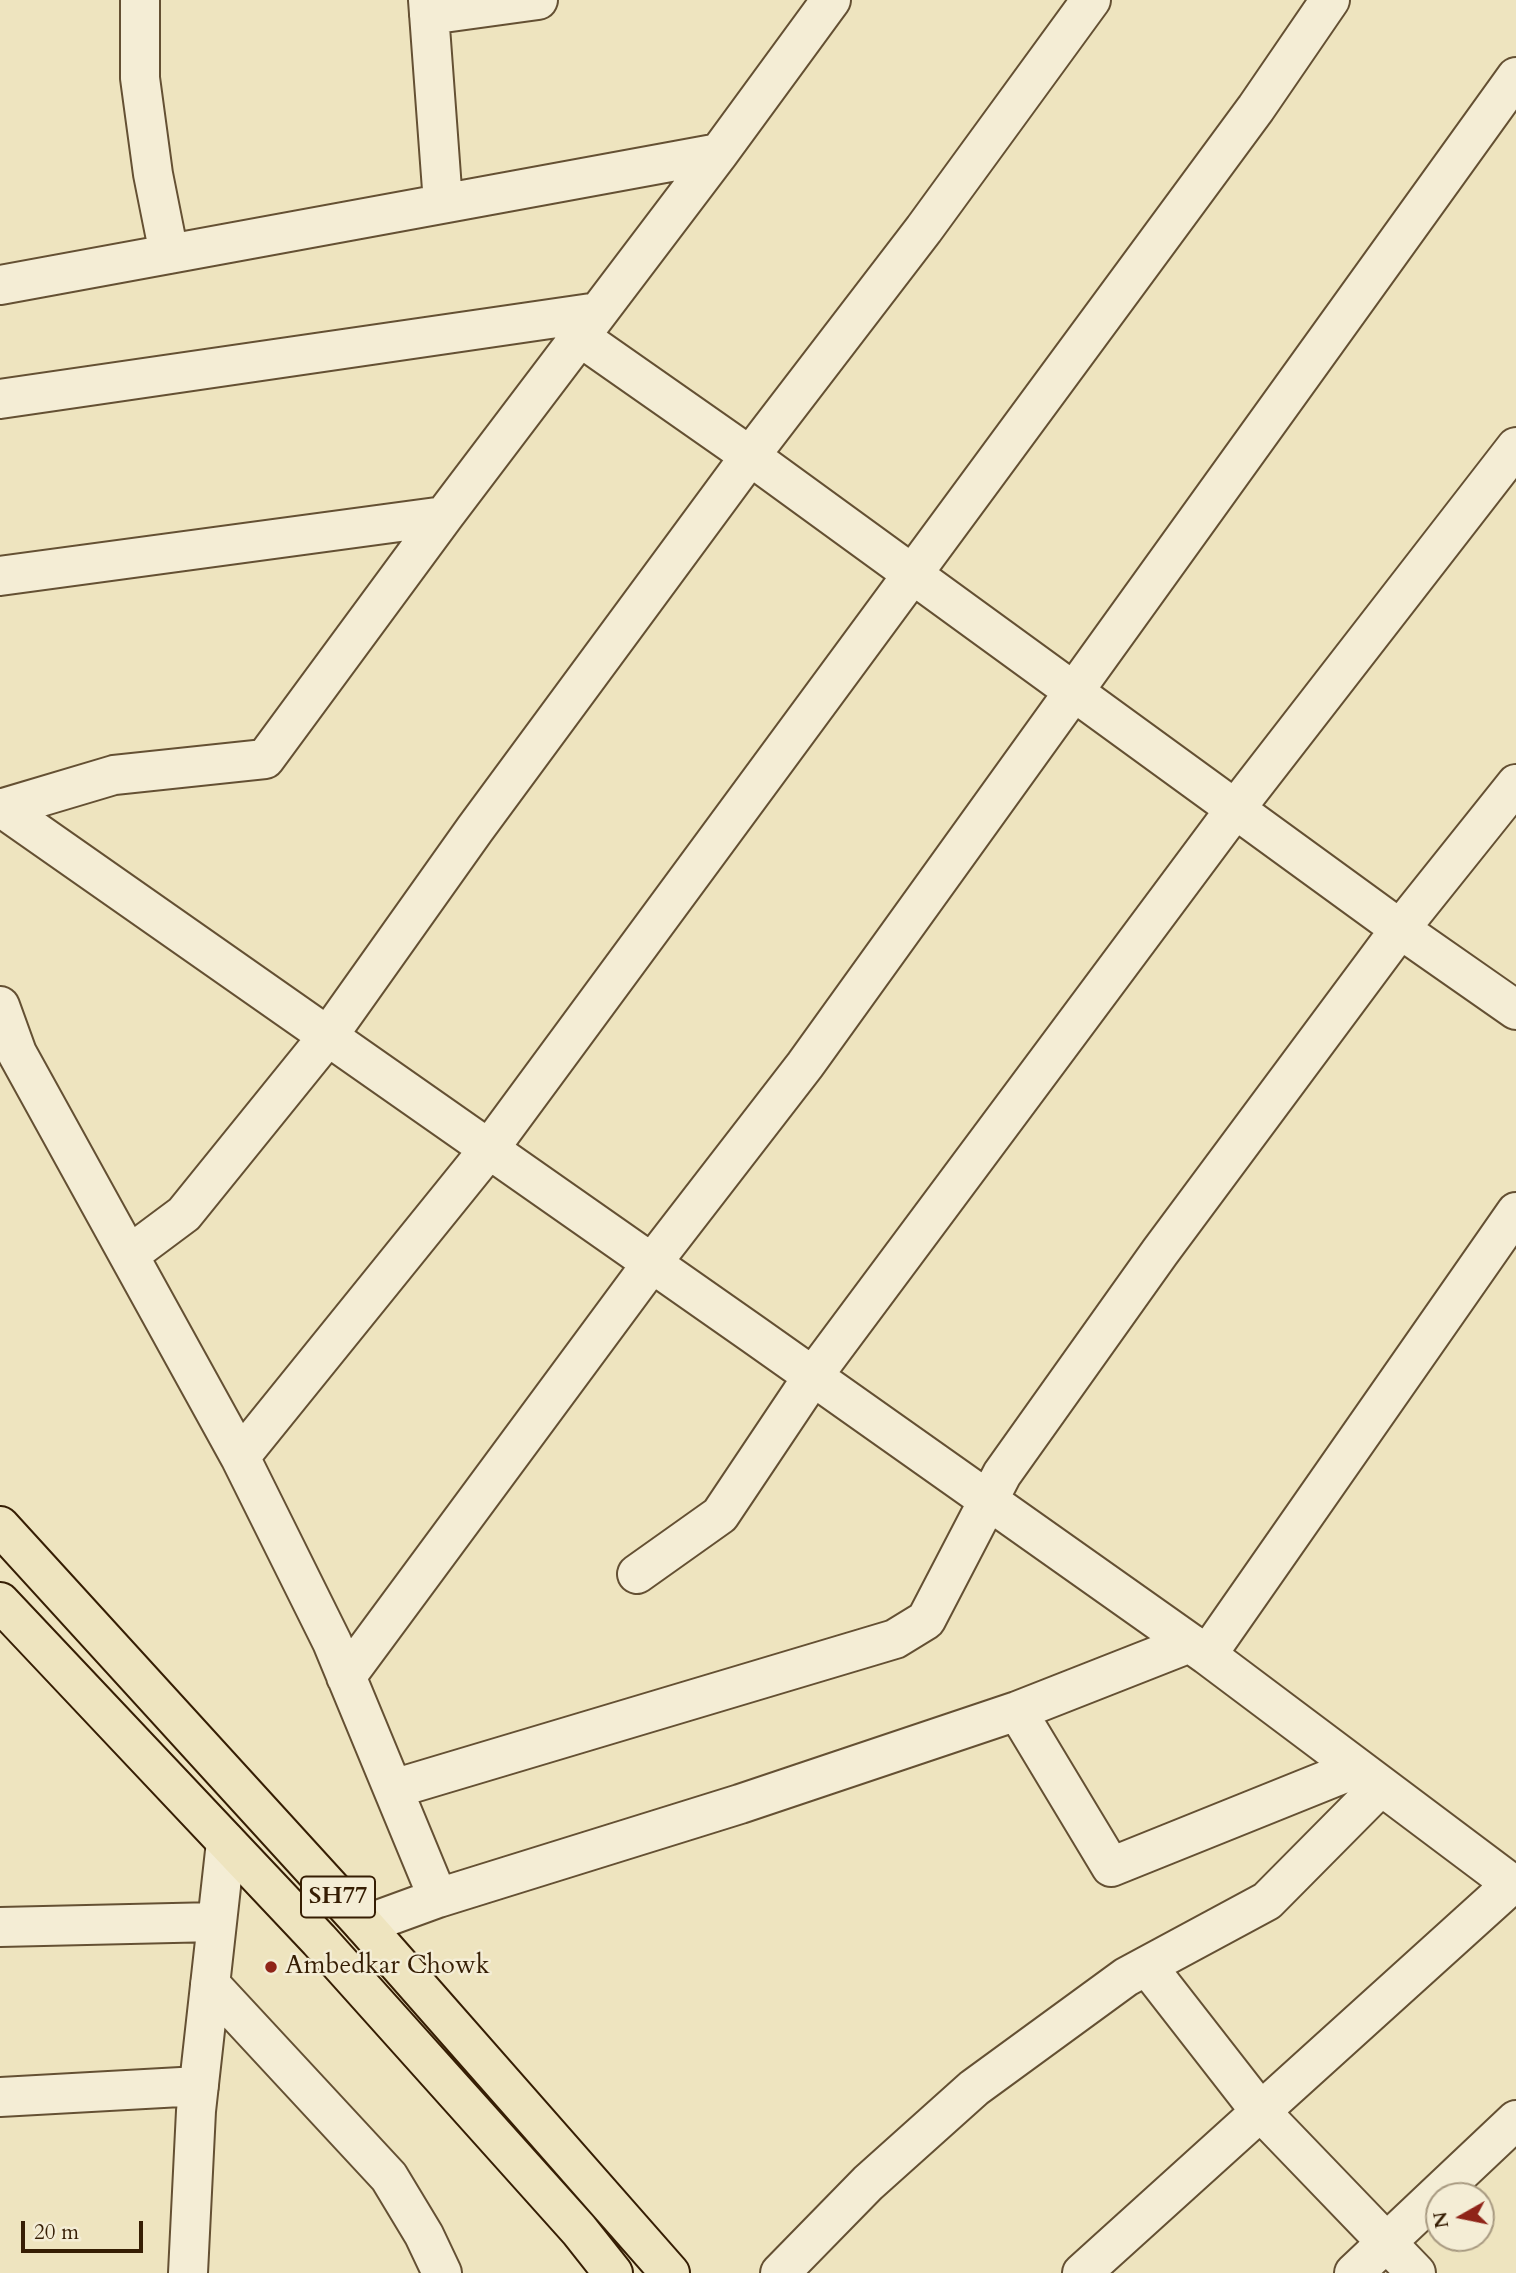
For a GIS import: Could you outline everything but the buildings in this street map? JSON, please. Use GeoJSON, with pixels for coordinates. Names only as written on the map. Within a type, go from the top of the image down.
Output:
{"type":"FeatureCollection","features":[{"type":"Feature","properties":{"kind":"main road","name":"SH77"},"geometry":{"type":"LineString","coordinates":[[0,1526],[363,1925],[670,2273]]}},
{"type":"Feature","properties":{"kind":"main road","name":"SH77"},"geometry":{"type":"LineString","coordinates":[[0,1602],[356,1982],[579,2230],[613,2273]]}},
{"type":"Feature","properties":{"kind":"street"},"geometry":{"type":"LineString","coordinates":[[140,0],[140,78],[153,174],[169,254]]}},
{"type":"Feature","properties":{"kind":"street"},"geometry":{"type":"LineString","coordinates":[[443,203],[429,8],[538,0]]}},
{"type":"Feature","properties":{"kind":"street"},"geometry":{"type":"LineString","coordinates":[[0,812],[114,775],[265,760],[444,516],[719,153],[831,0]]}},
{"type":"Feature","properties":{"kind":"street"},"geometry":{"type":"LineString","coordinates":[[128,1255],[184,1214],[328,1036],[475,829],[750,456],[924,229],[1091,0]]}},
{"type":"Feature","properties":{"kind":"street"},"geometry":{"type":"LineString","coordinates":[[240,1457],[489,1149],[1256,108],[1330,0]]}},
{"type":"Feature","properties":{"kind":"street"},"geometry":{"type":"LineString","coordinates":[[346,1677],[652,1263],[805,1065],[1516,77]]}},
{"type":"Feature","properties":{"kind":"street"},"geometry":{"type":"LineString","coordinates":[[0,285],[719,153]]}},
{"type":"Feature","properties":{"kind":"street"},"geometry":{"type":"LineString","coordinates":[[0,399],[589,324],[750,456],[1400,929],[1516,1010]]}},
{"type":"Feature","properties":{"kind":"street"},"geometry":{"type":"LineString","coordinates":[[637,1574],[720,1516],[813,1376],[1236,808],[1516,447]]}},
{"type":"Feature","properties":{"kind":"street"},"geometry":{"type":"LineString","coordinates":[[0,576],[444,516]]}},
{"type":"Feature","properties":{"kind":"street"},"geometry":{"type":"LineString","coordinates":[[393,1789],[895,1639],[926,1620],[1002,1474],[1160,1252],[1400,929],[1516,784]]}},
{"type":"Feature","properties":{"kind":"street"},"geometry":{"type":"LineString","coordinates":[[0,812],[328,1036],[1199,1649],[1514,1886],[1082,2273]]}},
{"type":"Feature","properties":{"kind":"street"},"geometry":{"type":"LineString","coordinates":[[0,1006],[17,1053],[240,1457],[332,1642],[438,1898]]}},
{"type":"Feature","properties":{"kind":"street"},"geometry":{"type":"LineString","coordinates":[[363,1925],[438,1898],[740,1804],[1199,1649],[1516,1212]]}},
{"type":"Feature","properties":{"kind":"street"},"geometry":{"type":"LineString","coordinates":[[1017,1711],[1111,1867],[1369,1777]]}},
{"type":"Feature","properties":{"kind":"street"},"geometry":{"type":"LineString","coordinates":[[780,2273],[868,2183],[974,2088],[1126,1977],[1267,1901],[1369,1777]]}},
{"type":"Feature","properties":{"kind":"street"},"geometry":{"type":"LineString","coordinates":[[188,2273],[199,2086],[226,1842]]}},
{"type":"Feature","properties":{"kind":"street"},"geometry":{"type":"LineString","coordinates":[[0,1927],[216,1923]]}},
{"type":"Feature","properties":{"kind":"street"},"geometry":{"type":"LineString","coordinates":[[1147,1966],[1260,2111],[1416,2273]]}},
{"type":"Feature","properties":{"kind":"street"},"geometry":{"type":"LineString","coordinates":[[210,1984],[389,2177],[424,2235],[442,2273]]}},
{"type":"Feature","properties":{"kind":"street"},"geometry":{"type":"LineString","coordinates":[[0,2097],[199,2086]]}},
{"type":"Feature","properties":{"kind":"street"},"geometry":{"type":"LineString","coordinates":[[1354,2273],[1516,2120]]}},
{"type":"Feature","properties":{"kind":"place","name":"Ambedkar Chowk"},"geometry":{"type":"Point","coordinates":[271,1967]}}]}
